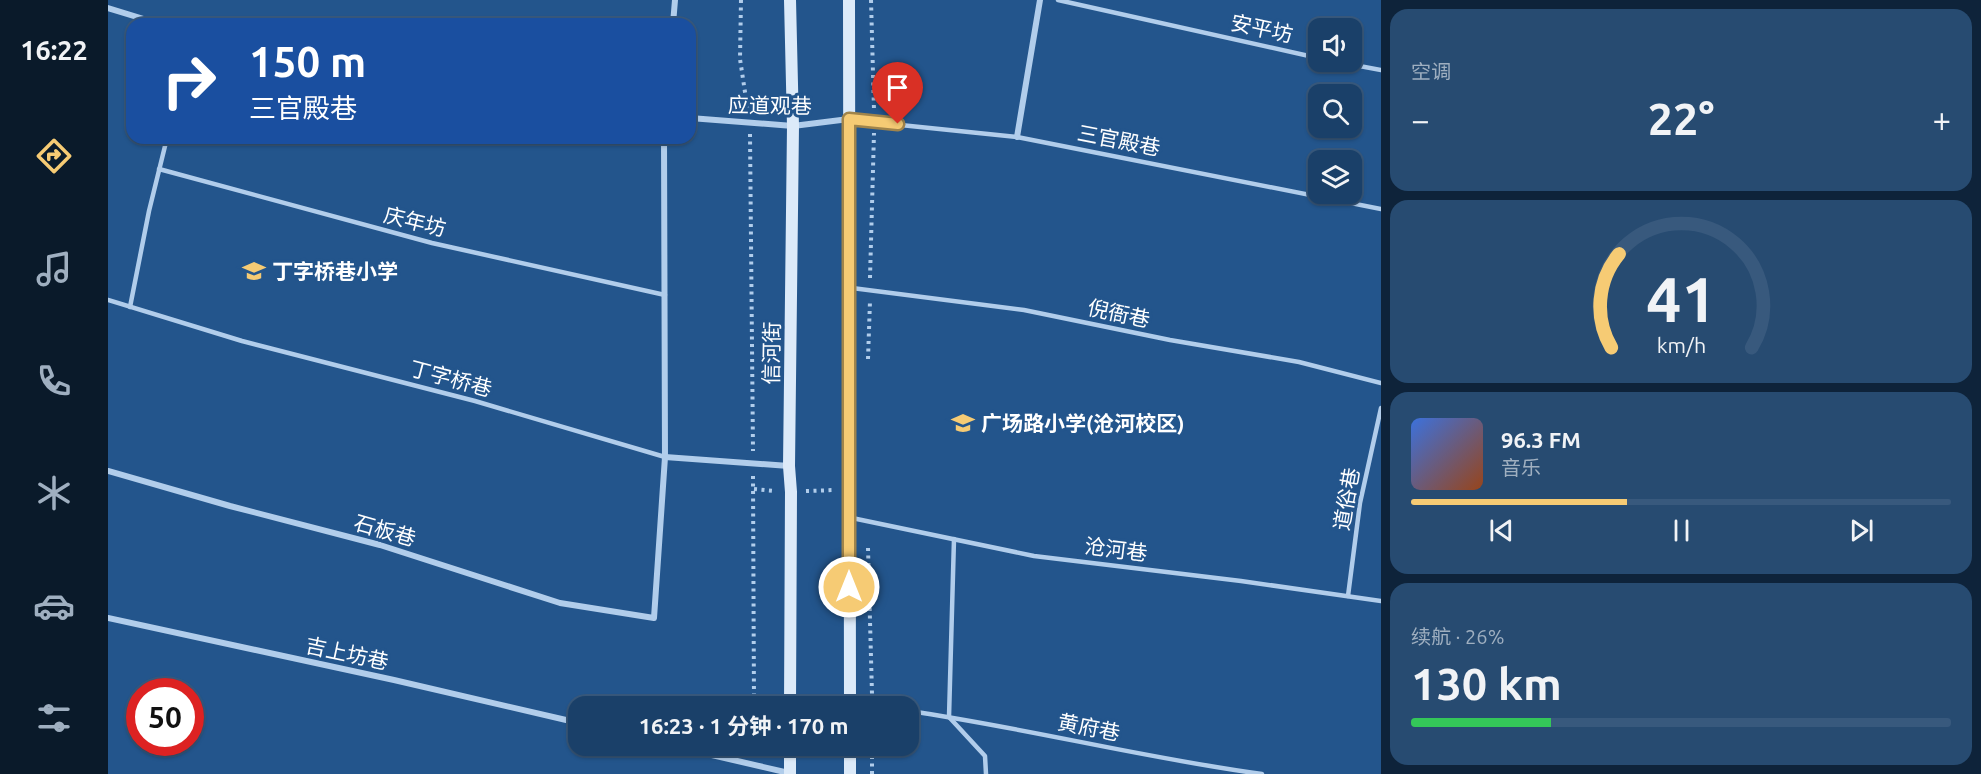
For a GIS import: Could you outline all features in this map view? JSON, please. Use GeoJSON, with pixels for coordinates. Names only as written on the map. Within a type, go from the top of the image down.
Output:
{"type":"FeatureCollection","features":[{"type":"Feature","properties":{"kind":"main road","name":"信河街"},"geometry":{"type":"LineString","coordinates":[[790,0],[793,126],[789,466],[791,492],[790,696]]}},
{"type":"Feature","properties":{"kind":"main road"},"geometry":{"type":"LineString","coordinates":[[849,0],[850,696]]}},
{"type":"Feature","properties":{"kind":"main road"},"geometry":{"type":"LineString","coordinates":[[790,756],[790,774]]}},
{"type":"Feature","properties":{"kind":"main road"},"geometry":{"type":"LineString","coordinates":[[850,756],[850,774]]}},
{"type":"Feature","properties":{"kind":"street"},"geometry":{"type":"LineString","coordinates":[[674,18],[675,0]]}},
{"type":"Feature","properties":{"kind":"street"},"geometry":{"type":"LineString","coordinates":[[1017,137],[1040,0]]}},
{"type":"Feature","properties":{"kind":"street"},"geometry":{"type":"LineString","coordinates":[[108,8],[140,18]]}},
{"type":"Feature","properties":{"kind":"street","name":"应道观巷"},"geometry":{"type":"LineString","coordinates":[[696,119],[793,126],[849,119]]}},
{"type":"Feature","properties":{"kind":"street"},"geometry":{"type":"LineString","coordinates":[[664,144],[665,457]]}},
{"type":"Feature","properties":{"kind":"street","name":"丁字桥巷"},"geometry":{"type":"LineString","coordinates":[[665,457],[789,466]]}},
{"type":"Feature","properties":{"kind":"street","name":"石板巷"},"geometry":{"type":"LineString","coordinates":[[108,471],[230,506],[380,544],[560,603],[654,618],[665,457]]}},
{"type":"Feature","properties":{"kind":"street","name":"吉上坊巷"},"geometry":{"type":"LineString","coordinates":[[108,618],[568,720]]}},
{"type":"Feature","properties":{"kind":"street"},"geometry":{"type":"LineString","coordinates":[[715,756],[790,774]]}},
{"type":"Feature","properties":{"kind":"lane","name":"安平坊"},"geometry":{"type":"LineString","coordinates":[[1058,0],[1308,55]]}},
{"type":"Feature","properties":{"kind":"lane"},"geometry":{"type":"LineString","coordinates":[[1362,66],[1381,70]]}},
{"type":"Feature","properties":{"kind":"lane","name":"三官殿巷"},"geometry":{"type":"LineString","coordinates":[[849,119],[1017,137],[1381,209]]}},
{"type":"Feature","properties":{"kind":"lane"},"geometry":{"type":"LineString","coordinates":[[130,307],[165,144]]}},
{"type":"Feature","properties":{"kind":"lane","name":"庆年坊"},"geometry":{"type":"LineString","coordinates":[[159,169],[432,243],[665,296]]}},
{"type":"Feature","properties":{"kind":"lane","name":"倪衙巷"},"geometry":{"type":"LineString","coordinates":[[849,288],[1024,310],[1170,340],[1299,362],[1381,383]]}},
{"type":"Feature","properties":{"kind":"lane","name":"丁字桥巷"},"geometry":{"type":"LineString","coordinates":[[108,300],[242,341],[475,401],[665,457]]}},
{"type":"Feature","properties":{"kind":"lane","name":"道俗巷"},"geometry":{"type":"LineString","coordinates":[[1348,596],[1360,502],[1381,408]]}},
{"type":"Feature","properties":{"kind":"lane","name":"沧河巷"},"geometry":{"type":"LineString","coordinates":[[849,518],[1034,556],[1381,601]]}},
{"type":"Feature","properties":{"kind":"lane"},"geometry":{"type":"LineString","coordinates":[[954,539],[949,717],[985,756],[986,774]]}},
{"type":"Feature","properties":{"kind":"lane","name":"黄府巷"},"geometry":{"type":"LineString","coordinates":[[919,712],[1262,774]]}},
{"type":"Feature","properties":{"kind":"path"},"geometry":{"type":"LineString","coordinates":[[741,0],[740,59],[749,123],[754,696]]}},
{"type":"Feature","properties":{"kind":"path"},"geometry":{"type":"LineString","coordinates":[[868,360],[874,122],[871,0]]}},
{"type":"Feature","properties":{"kind":"path"},"geometry":{"type":"LineString","coordinates":[[872,756],[872,774]]}},
{"type":"Feature","properties":{"kind":"place","name":"丁字桥巷小学"},"geometry":{"type":"Point","coordinates":[254,271]}},
{"type":"Feature","properties":{"kind":"place","name":"广场路小学(沧河校区)"},"geometry":{"type":"Point","coordinates":[963,423]}},
{"type":"Feature","properties":{"kind":"route"},"geometry":{"type":"LineString","coordinates":[[849,587],[849,119],[898,124]]}}]}
